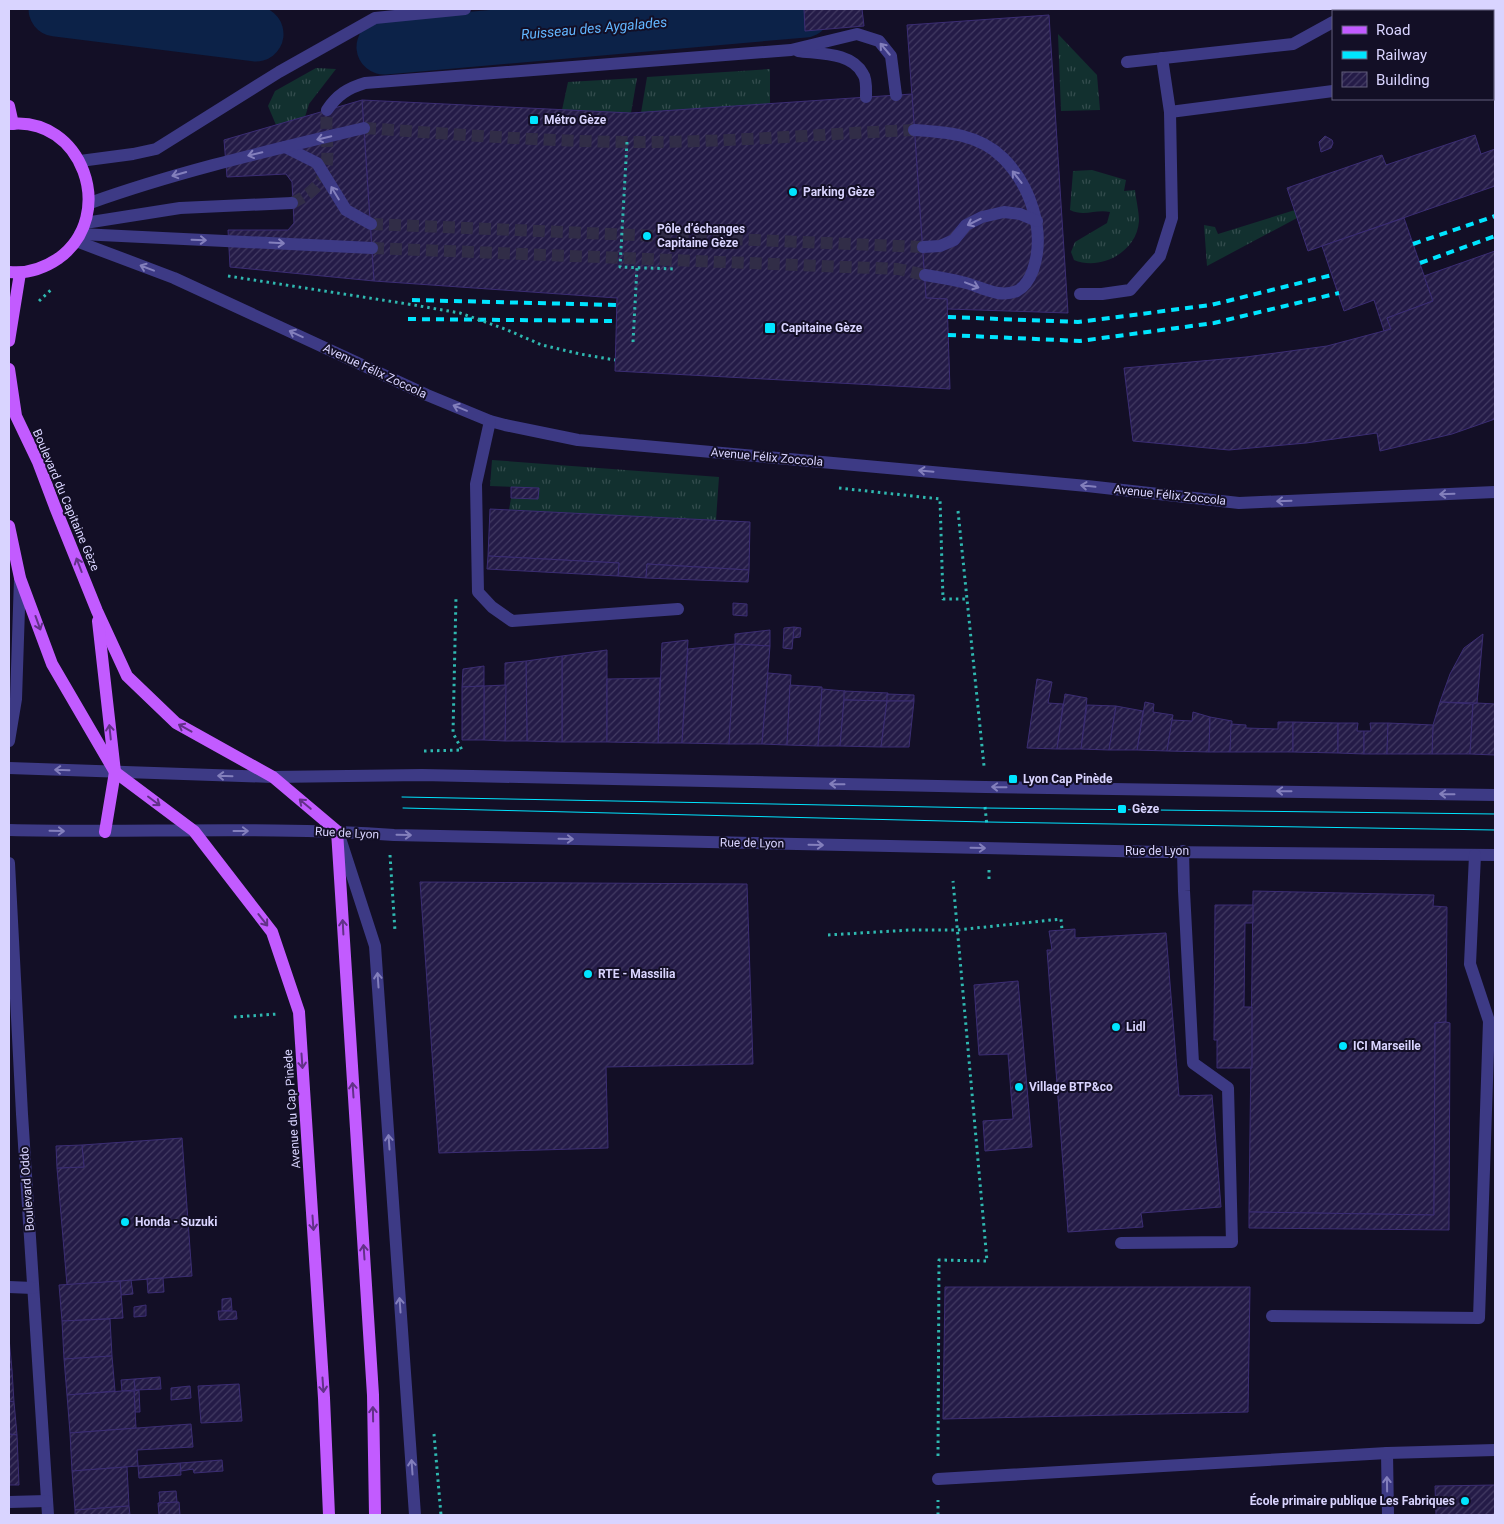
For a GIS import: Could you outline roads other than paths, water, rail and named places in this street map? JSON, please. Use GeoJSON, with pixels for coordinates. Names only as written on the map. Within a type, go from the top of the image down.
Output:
{"type":"FeatureCollection","features":[{"type":"Feature","properties":{"kind":"main road"},"geometry":{"type":"LineString","coordinates":[[9,106],[11,124],[40,128],[55,135],[69,147],[80,162],[87,178],[90,203],[81,233],[68,251],[48,266],[34,271],[14,273],[9,341]]}},
{"type":"Feature","properties":{"kind":"main road","name":"Boulevard du Capitaine Gèze"},"geometry":{"type":"LineString","coordinates":[[9,369],[16,416],[38,462],[97,611],[127,676],[176,723],[274,777]]}},
{"type":"Feature","properties":{"kind":"main road"},"geometry":{"type":"LineString","coordinates":[[9,526],[20,578],[52,664],[115,772]]}},
{"type":"Feature","properties":{"kind":"main road","name":"Boulevard du Capitaine Gèze"},"geometry":{"type":"LineString","coordinates":[[97,611],[115,772],[105,832]]}},
{"type":"Feature","properties":{"kind":"main road","name":"Avenue du Cap Pinède"},"geometry":{"type":"LineString","coordinates":[[115,772],[194,831],[272,932],[299,1012],[324,1398],[329,1515]]}},
{"type":"Feature","properties":{"kind":"main road"},"geometry":{"type":"LineString","coordinates":[[274,777],[338,831],[373,1395],[376,1515]]}},
{"type":"Feature","properties":{"kind":"street"},"geometry":{"type":"LineString","coordinates":[[80,162],[156,149],[279,72],[375,18],[465,9]]}},
{"type":"Feature","properties":{"kind":"street"},"geometry":{"type":"LineString","coordinates":[[1127,62],[1293,44],[1332,23]]}},
{"type":"Feature","properties":{"kind":"street"},"geometry":{"type":"LineString","coordinates":[[327,110],[343,92],[353,86],[365,83],[791,50],[857,34],[879,41],[891,56],[896,95]]}},
{"type":"Feature","properties":{"kind":"street"},"geometry":{"type":"LineString","coordinates":[[791,50],[836,56],[852,62],[864,74],[866,97]]}},
{"type":"Feature","properties":{"kind":"street"},"geometry":{"type":"LineString","coordinates":[[1080,294],[1102,294],[1130,290],[1160,256],[1172,218],[1170,112],[1162,58]]}},
{"type":"Feature","properties":{"kind":"street"},"geometry":{"type":"LineString","coordinates":[[1170,112],[1332,91]]}},
{"type":"Feature","properties":{"kind":"street"},"geometry":{"type":"LineString","coordinates":[[90,203],[160,179],[364,128]]}},
{"type":"Feature","properties":{"kind":"street"},"geometry":{"type":"LineString","coordinates":[[914,130],[948,133],[976,140],[1002,158],[1023,183],[1037,221],[1037,257],[1030,279],[1019,290],[1002,294],[964,282],[925,275]]}},
{"type":"Feature","properties":{"kind":"street"},"geometry":{"type":"LineString","coordinates":[[285,147],[317,163],[346,210],[370,224]]}},
{"type":"Feature","properties":{"kind":"street"},"geometry":{"type":"LineString","coordinates":[[81,233],[180,208],[292,203]]}},
{"type":"Feature","properties":{"kind":"street"},"geometry":{"type":"LineString","coordinates":[[923,247],[940,246],[954,240],[966,225],[982,217],[1004,212],[1020,214],[1037,221]]}},
{"type":"Feature","properties":{"kind":"street"},"geometry":{"type":"LineString","coordinates":[[81,233],[372,248]]}},
{"type":"Feature","properties":{"kind":"street","name":"Avenue Félix Zoccola"},"geometry":{"type":"LineString","coordinates":[[81,233],[427,395],[505,425],[578,440],[1087,486],[1239,503],[1495,492]]}},
{"type":"Feature","properties":{"kind":"street"},"geometry":{"type":"LineString","coordinates":[[490,420],[476,484],[476,494],[478,592],[492,607],[512,621],[678,610]]}},
{"type":"Feature","properties":{"kind":"street"},"geometry":{"type":"LineString","coordinates":[[9,741],[16,699],[20,578]]}},
{"type":"Feature","properties":{"kind":"street"},"geometry":{"type":"LineString","coordinates":[[9,768],[274,777],[422,775],[985,787],[1495,794]]}},
{"type":"Feature","properties":{"kind":"street","name":"Rue de Lyon"},"geometry":{"type":"LineString","coordinates":[[9,830],[105,832],[338,831],[404,836],[987,848],[1495,855]]}},
{"type":"Feature","properties":{"kind":"street"},"geometry":{"type":"LineString","coordinates":[[338,831],[375,946],[415,1515]]}},
{"type":"Feature","properties":{"kind":"street"},"geometry":{"type":"LineString","coordinates":[[1121,1243],[1232,1242],[1228,1088],[1194,1063],[1184,891],[1184,851]]}},
{"type":"Feature","properties":{"kind":"street"},"geometry":{"type":"LineString","coordinates":[[1272,1316],[1479,1318],[1489,1020],[1470,964],[1475,855]]}},
{"type":"Feature","properties":{"kind":"street","name":"Boulevard Oddo"},"geometry":{"type":"LineString","coordinates":[[9,863],[48,1515]]}},
{"type":"Feature","properties":{"kind":"street"},"geometry":{"type":"LineString","coordinates":[[9,1287],[33,1288]]}},
{"type":"Feature","properties":{"kind":"street"},"geometry":{"type":"LineString","coordinates":[[938,1479],[1387,1453],[1495,1450]]}},
{"type":"Feature","properties":{"kind":"street"},"geometry":{"type":"LineString","coordinates":[[1387,1453],[1388,1515]]}},
{"type":"Feature","properties":{"kind":"street"},"geometry":{"type":"LineString","coordinates":[[9,1502],[47,1501]]}},
{"type":"Feature","properties":{"kind":"waterway","name":"Ruisseau des Aygalades"},"geometry":{"type":"LineString","coordinates":[[56,9],[256,34]]}},
{"type":"Feature","properties":{"kind":"waterway","name":"Ruisseau des Aygalades"},"geometry":{"type":"LineString","coordinates":[[384,47],[804,10]]}},
{"type":"Feature","properties":{"kind":"tunnel"},"geometry":{"type":"LineString","coordinates":[[292,203],[308,194],[318,185],[324,175],[327,164],[327,110]]}},
{"type":"Feature","properties":{"kind":"tunnel"},"geometry":{"type":"LineString","coordinates":[[364,128],[527,139],[626,142],[734,140],[914,130]]}},
{"type":"Feature","properties":{"kind":"tunnel"},"geometry":{"type":"LineString","coordinates":[[371,224],[923,247]]}},
{"type":"Feature","properties":{"kind":"tunnel"},"geometry":{"type":"LineString","coordinates":[[372,248],[898,269],[925,275]]}},
{"type":"Feature","properties":{"kind":"tram line"},"geometry":{"type":"LineString","coordinates":[[402,797],[985,808],[1495,814]]}},
{"type":"Feature","properties":{"kind":"tram line"},"geometry":{"type":"LineString","coordinates":[[403,808],[987,822],[1495,830]]}},
{"type":"Feature","properties":{"kind":"railway"},"geometry":{"type":"LineString","coordinates":[[1413,244],[1495,216]]}},
{"type":"Feature","properties":{"kind":"railway"},"geometry":{"type":"LineString","coordinates":[[1420,263],[1495,236]]}},
{"type":"Feature","properties":{"kind":"railway"},"geometry":{"type":"LineString","coordinates":[[948,317],[1078,322],[1211,305],[1332,275]]}},
{"type":"Feature","properties":{"kind":"railway"},"geometry":{"type":"LineString","coordinates":[[948,335],[1080,341],[1214,323],[1339,293]]}},
{"type":"Feature","properties":{"kind":"railway"},"geometry":{"type":"LineString","coordinates":[[412,300],[617,305]]}},
{"type":"Feature","properties":{"kind":"railway"},"geometry":{"type":"LineString","coordinates":[[408,319],[616,321]]}},
{"type":"Feature","properties":{"kind":"place","name":"Métro Gèze"},"geometry":{"type":"Point","coordinates":[534,120]}},
{"type":"Feature","properties":{"kind":"place","name":"Parking Gèze"},"geometry":{"type":"Point","coordinates":[793,192]}},
{"type":"Feature","properties":{"kind":"place","name":"Pôle d’échanges Capitaine Gèze"},"geometry":{"type":"Point","coordinates":[647,236]}},
{"type":"Feature","properties":{"kind":"place","name":"Capitaine Gèze"},"geometry":{"type":"Point","coordinates":[770,328]}},
{"type":"Feature","properties":{"kind":"place","name":"Lyon Cap Pinède"},"geometry":{"type":"Point","coordinates":[1013,779]}},
{"type":"Feature","properties":{"kind":"place","name":"Gèze"},"geometry":{"type":"Point","coordinates":[1122,809]}},
{"type":"Feature","properties":{"kind":"place","name":"RTE - Massilia"},"geometry":{"type":"Point","coordinates":[588,974]}},
{"type":"Feature","properties":{"kind":"place","name":"Lidl"},"geometry":{"type":"Point","coordinates":[1116,1027]}},
{"type":"Feature","properties":{"kind":"place","name":"ICI Marseille"},"geometry":{"type":"Point","coordinates":[1343,1046]}},
{"type":"Feature","properties":{"kind":"place","name":"Village BTP&co"},"geometry":{"type":"Point","coordinates":[1019,1087]}},
{"type":"Feature","properties":{"kind":"place","name":"Honda - Suzuki"},"geometry":{"type":"Point","coordinates":[125,1222]}},
{"type":"Feature","properties":{"kind":"place","name":"École primaire publique Les Fabriques"},"geometry":{"type":"Point","coordinates":[1465,1501]}}]}
